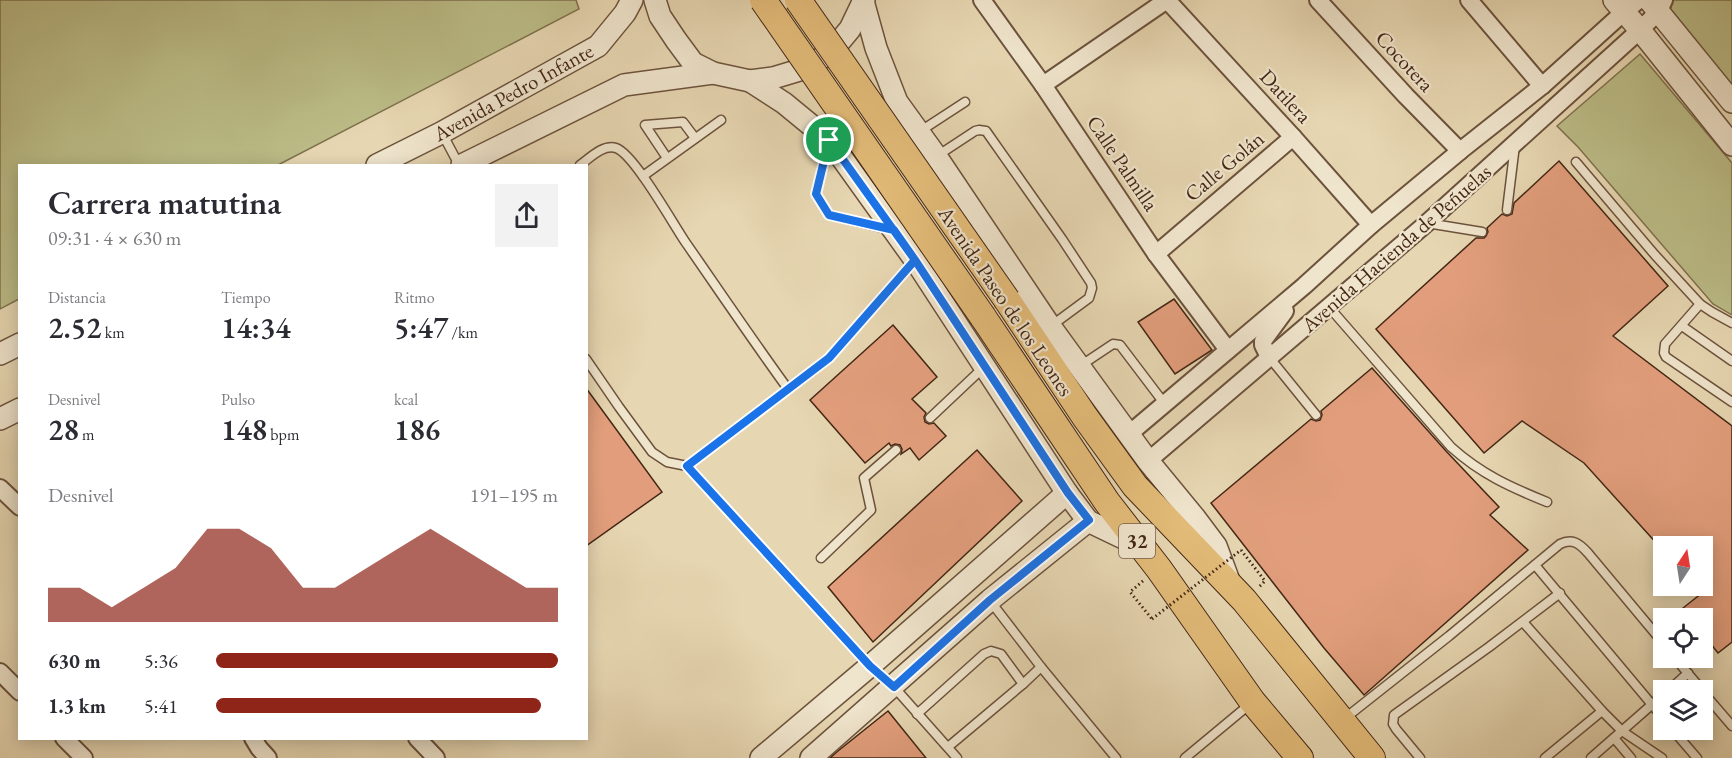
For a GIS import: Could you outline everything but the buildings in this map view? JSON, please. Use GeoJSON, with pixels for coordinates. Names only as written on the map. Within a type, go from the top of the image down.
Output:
{"type":"FeatureCollection","features":[{"type":"Feature","properties":{"kind":"main road","name":"Avenida Paseo de los Leones"},"geometry":{"type":"LineString","coordinates":[[763,0],[983,317],[1107,502],[1159,569],[1252,701],[1300,758]]}},
{"type":"Feature","properties":{"kind":"main road","name":"Avenida Paseo de los Leones"},"geometry":{"type":"LineString","coordinates":[[798,0],[1135,486],[1232,587],[1372,758]]}},
{"type":"Feature","properties":{"kind":"street","name":"Avenida Pedro Infante"},"geometry":{"type":"LineString","coordinates":[[379,164],[441,133],[598,46],[625,13],[632,0]]}},
{"type":"Feature","properties":{"kind":"street"},"geometry":{"type":"LineString","coordinates":[[655,0],[660,16],[693,63],[712,73],[750,81],[773,78],[803,69],[830,53],[850,29],[863,0]]}},
{"type":"Feature","properties":{"kind":"street","name":"Avenida Paseo de los Leones"},"geometry":{"type":"LineString","coordinates":[[863,0],[876,48],[897,102],[1050,326],[1148,461],[1216,546],[1232,587]]}},
{"type":"Feature","properties":{"kind":"street","name":"Calle Palmilla"},"geometry":{"type":"LineString","coordinates":[[981,0],[1043,85],[1156,254],[1228,350]]}},
{"type":"Feature","properties":{"kind":"street"},"geometry":{"type":"LineString","coordinates":[[1043,85],[1167,0]]}},
{"type":"Feature","properties":{"kind":"street","name":"Datilera"},"geometry":{"type":"LineString","coordinates":[[1167,0],[1371,225]]}},
{"type":"Feature","properties":{"kind":"street","name":"Cocotera"},"geometry":{"type":"LineString","coordinates":[[1318,0],[1460,151]]}},
{"type":"Feature","properties":{"kind":"street"},"geometry":{"type":"LineString","coordinates":[[1469,0],[1542,86]]}},
{"type":"Feature","properties":{"kind":"street"},"geometry":{"type":"LineString","coordinates":[[1626,4],[1640,30],[1732,145]]}},
{"type":"Feature","properties":{"kind":"street","name":"Avenida Hacienda de Peñuelas"},"geometry":{"type":"LineString","coordinates":[[1129,434],[1304,286],[1371,225],[1542,86],[1626,4]]}},
{"type":"Feature","properties":{"kind":"street"},"geometry":{"type":"LineString","coordinates":[[1657,4],[1732,102]]}},
{"type":"Feature","properties":{"kind":"street","name":"Avenida Hacienda de Peñuelas"},"geometry":{"type":"LineString","coordinates":[[1148,461],[1427,223],[1515,144],[1640,30],[1657,4]]}},
{"type":"Feature","properties":{"kind":"street","name":"Avenida Pedro Infante"},"geometry":{"type":"LineString","coordinates":[[462,164],[624,85],[712,73]]}},
{"type":"Feature","properties":{"kind":"street","name":"Avenida Paseo de los Leones"},"geometry":{"type":"LineString","coordinates":[[750,81],[784,103],[829,140],[915,260],[1068,493],[1089,520],[1140,546]]}},
{"type":"Feature","properties":{"kind":"street"},"geometry":{"type":"LineString","coordinates":[[829,140],[845,112],[856,104],[869,99],[897,102]]}},
{"type":"Feature","properties":{"kind":"street","name":"Calle Golán"},"geometry":{"type":"LineString","coordinates":[[1156,254],[1293,137]]}},
{"type":"Feature","properties":{"kind":"street"},"geometry":{"type":"LineString","coordinates":[[1269,357],[1263,340],[1304,286]]}},
{"type":"Feature","properties":{"kind":"street"},"geometry":{"type":"LineString","coordinates":[[0,354],[18,345]]}},
{"type":"Feature","properties":{"kind":"street"},"geometry":{"type":"LineString","coordinates":[[0,419],[18,410]]}},
{"type":"Feature","properties":{"kind":"street"},"geometry":{"type":"LineString","coordinates":[[0,488],[18,505]]}},
{"type":"Feature","properties":{"kind":"street"},"geometry":{"type":"LineString","coordinates":[[761,758],[1068,493]]}},
{"type":"Feature","properties":{"kind":"street"},"geometry":{"type":"LineString","coordinates":[[811,758],[990,600],[1089,520]]}},
{"type":"Feature","properties":{"kind":"street"},"geometry":{"type":"LineString","coordinates":[[0,672],[18,690]]}},
{"type":"Feature","properties":{"kind":"street"},"geometry":{"type":"LineString","coordinates":[[66,740],[84,758]]}},
{"type":"Feature","properties":{"kind":"street"},"geometry":{"type":"LineString","coordinates":[[254,740],[268,758]]}},
{"type":"Feature","properties":{"kind":"street"},"geometry":{"type":"LineString","coordinates":[[419,740],[436,758]]}},
{"type":"Feature","properties":{"kind":"lane"},"geometry":{"type":"LineString","coordinates":[[919,132],[965,102]]}},
{"type":"Feature","properties":{"kind":"lane"},"geometry":{"type":"LineString","coordinates":[[643,176],[721,120]]}},
{"type":"Feature","properties":{"kind":"lane"},"geometry":{"type":"LineString","coordinates":[[667,158],[645,125],[683,122],[695,138]]}},
{"type":"Feature","properties":{"kind":"lane"},"geometry":{"type":"LineString","coordinates":[[936,156],[975,131],[986,131],[1062,239],[1092,288],[1089,298],[1050,326]]}},
{"type":"Feature","properties":{"kind":"lane"},"geometry":{"type":"LineString","coordinates":[[441,133],[459,164]]}},
{"type":"Feature","properties":{"kind":"lane"},"geometry":{"type":"LineString","coordinates":[[829,140],[816,194],[829,215],[894,230]]}},
{"type":"Feature","properties":{"kind":"lane"},"geometry":{"type":"LineString","coordinates":[[1507,210],[1515,144]]}},
{"type":"Feature","properties":{"kind":"lane"},"geometry":{"type":"LineString","coordinates":[[581,164],[604,148],[611,147],[622,151],[643,176],[685,241],[788,389]]}},
{"type":"Feature","properties":{"kind":"lane"},"geometry":{"type":"LineString","coordinates":[[1576,162],[1655,255],[1700,303],[1732,323]]}},
{"type":"Feature","properties":{"kind":"lane"},"geometry":{"type":"LineString","coordinates":[[1427,223],[1482,232]]}},
{"type":"Feature","properties":{"kind":"lane"},"geometry":{"type":"LineString","coordinates":[[687,466],[829,358],[915,260]]}},
{"type":"Feature","properties":{"kind":"lane"},"geometry":{"type":"LineString","coordinates":[[1700,303],[1665,344],[1666,357],[1732,402]]}},
{"type":"Feature","properties":{"kind":"lane"},"geometry":{"type":"LineString","coordinates":[[1329,307],[1451,447],[1468,462],[1508,487],[1547,502]]}},
{"type":"Feature","properties":{"kind":"lane"},"geometry":{"type":"LineString","coordinates":[[1682,326],[1732,361]]}},
{"type":"Feature","properties":{"kind":"lane"},"geometry":{"type":"LineString","coordinates":[[1079,366],[1113,344],[1120,345],[1164,403]]}},
{"type":"Feature","properties":{"kind":"lane"},"geometry":{"type":"LineString","coordinates":[[1269,357],[1316,415]]}},
{"type":"Feature","properties":{"kind":"lane"},"geometry":{"type":"LineString","coordinates":[[588,362],[652,452],[668,462],[687,466],[870,666],[894,687],[957,758]]}},
{"type":"Feature","properties":{"kind":"lane"},"geometry":{"type":"LineString","coordinates":[[930,418],[985,367]]}},
{"type":"Feature","properties":{"kind":"lane"},"geometry":{"type":"LineString","coordinates":[[821,558],[871,510],[864,478],[896,450]]}},
{"type":"Feature","properties":{"kind":"lane"},"geometry":{"type":"LineString","coordinates":[[1341,721],[1560,544],[1567,541],[1582,546],[1653,631]]}},
{"type":"Feature","properties":{"kind":"lane"},"geometry":{"type":"LineString","coordinates":[[1535,565],[1652,705],[1591,758]]}},
{"type":"Feature","properties":{"kind":"lane"},"geometry":{"type":"LineString","coordinates":[[1420,758],[1396,729],[1393,723],[1394,715],[1560,593]]}},
{"type":"Feature","properties":{"kind":"lane"},"geometry":{"type":"LineString","coordinates":[[990,600],[1041,667],[1116,758]]}},
{"type":"Feature","properties":{"kind":"lane"},"geometry":{"type":"LineString","coordinates":[[1523,621],[1622,731],[1662,758]]}},
{"type":"Feature","properties":{"kind":"lane"},"geometry":{"type":"LineString","coordinates":[[917,714],[984,654],[991,651],[1001,654],[1023,684]]}},
{"type":"Feature","properties":{"kind":"lane"},"geometry":{"type":"LineString","coordinates":[[948,747],[1041,667]]}},
{"type":"Feature","properties":{"kind":"lane"},"geometry":{"type":"LineString","coordinates":[[1684,668],[1693,680]]}},
{"type":"Feature","properties":{"kind":"lane"},"geometry":{"type":"LineString","coordinates":[[1680,680],[1688,673]]}},
{"type":"Feature","properties":{"kind":"lane"},"geometry":{"type":"LineString","coordinates":[[1185,758],[1252,701]]}},
{"type":"Feature","properties":{"kind":"lane"},"geometry":{"type":"LineString","coordinates":[[1713,704],[1732,726]]}},
{"type":"Feature","properties":{"kind":"lane"},"geometry":{"type":"LineString","coordinates":[[1545,758],[1602,711]]}},
{"type":"Feature","properties":{"kind":"lane"},"geometry":{"type":"LineString","coordinates":[[1614,738],[1631,758]]}},
{"type":"Feature","properties":{"kind":"lane"},"geometry":{"type":"LineString","coordinates":[[1681,740],[1697,758]]}},
{"type":"Feature","properties":{"kind":"path"},"geometry":{"type":"LineString","coordinates":[[1130,592],[1152,620],[1241,550],[1265,581]]}},
{"type":"Feature","properties":{"kind":"green space"},"geometry":{"type":"Polygon","coordinates":[[[0,0],[576,0],[579,9],[280,164],[18,164],[18,300],[0,309],[0,0]]]}},
{"type":"Feature","properties":{"kind":"green space"},"geometry":{"type":"Polygon","coordinates":[[[1670,0],[1732,0],[1732,88],[1668,9],[1670,0]]]}},
{"type":"Feature","properties":{"kind":"green space"},"geometry":{"type":"Polygon","coordinates":[[[1640,54],[1732,163],[1732,315],[1713,304],[1578,147],[1557,126],[1640,54]]]}},
{"type":"Feature","properties":{"kind":"route"},"geometry":{"type":"LineString","coordinates":[[829,140],[816,194],[829,215],[894,230],[915,260],[1068,493],[1089,520],[990,600],[894,687],[870,666],[687,466],[829,358],[915,260],[829,140]]}}]}
